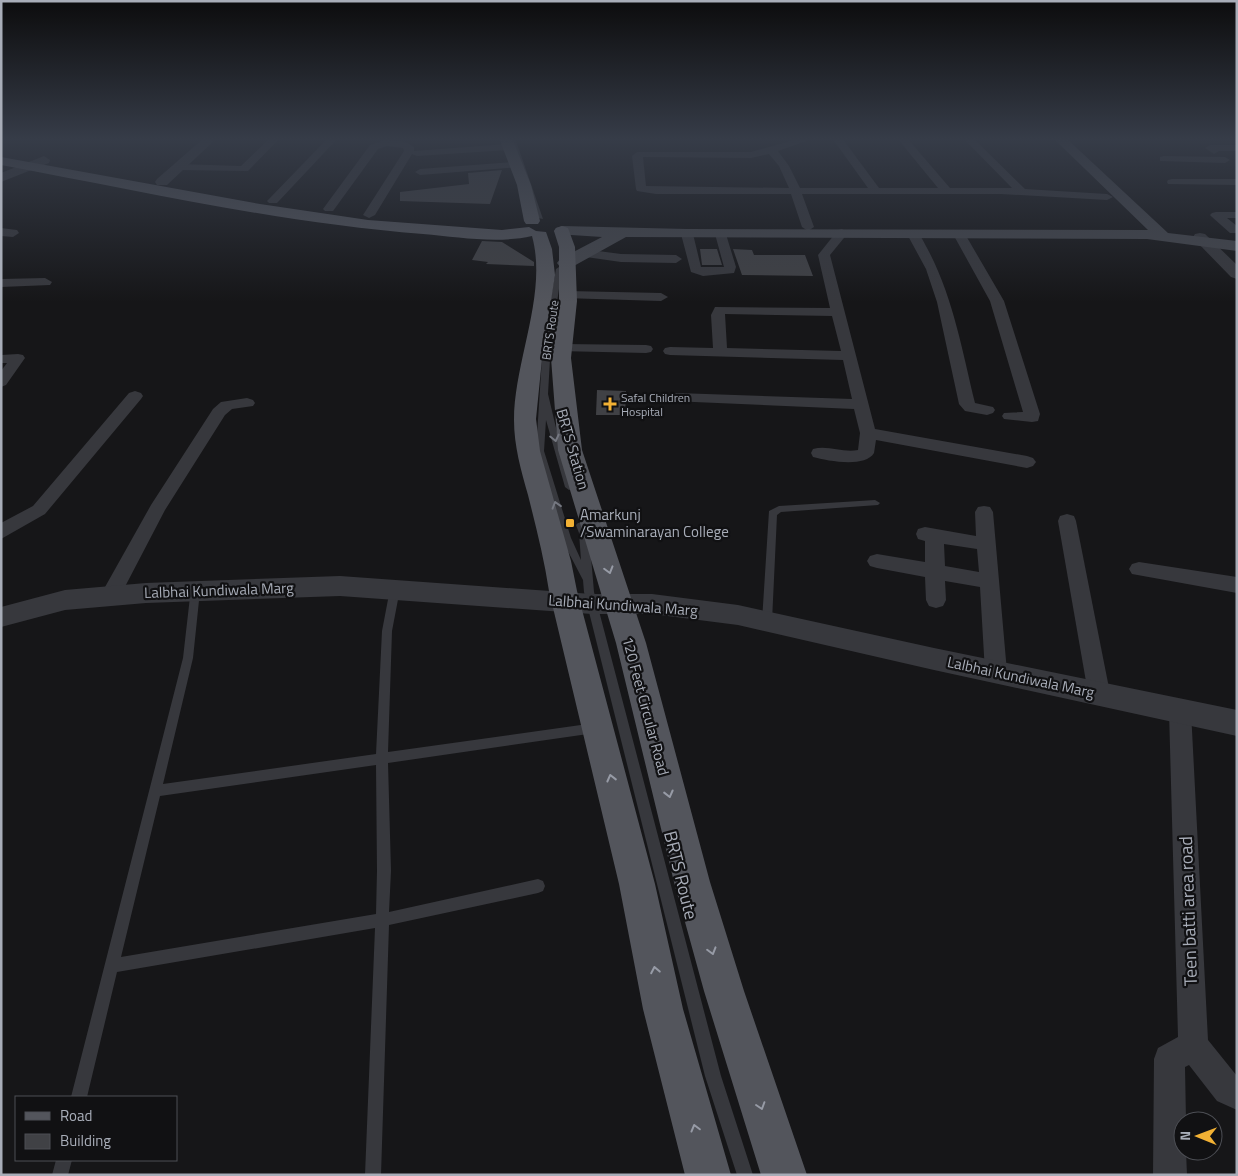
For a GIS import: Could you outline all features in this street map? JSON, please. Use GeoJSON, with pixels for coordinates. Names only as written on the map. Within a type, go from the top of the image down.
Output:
{"type":"FeatureCollection","features":[{"type":"Feature","properties":{"kind":"main road"},"geometry":{"type":"LineString","coordinates":[[181,193],[260,209],[368,225],[502,235],[544,226],[594,226],[1149,231],[1210,240],[1236,237]]}},
{"type":"Feature","properties":{"kind":"main road"},"geometry":{"type":"LineString","coordinates":[[229,193],[369,215],[623,233],[959,234],[1149,231]]}},
{"type":"Feature","properties":{"kind":"main road"},"geometry":{"type":"LineString","coordinates":[[526,193],[530,208],[544,226]]}},
{"type":"Feature","properties":{"kind":"main road"},"geometry":{"type":"LineString","coordinates":[[543,193],[547,206],[544,226]]}},
{"type":"Feature","properties":{"kind":"main road"},"geometry":{"type":"LineString","coordinates":[[1104,193],[1149,231]]}},
{"type":"Feature","properties":{"kind":"main road"},"geometry":{"type":"LineString","coordinates":[[1112,193],[1149,231]]}},
{"type":"Feature","properties":{"kind":"main road","name":"120 Feet Circular Road"},"geometry":{"type":"LineString","coordinates":[[544,226],[567,247],[569,270],[562,348],[564,400],[570,450],[604,554],[591,599],[598,728],[637,884],[662,1009],[708,1175]]}},
{"type":"Feature","properties":{"kind":"main road","name":"120 Feet Circular Road"},"geometry":{"type":"LineString","coordinates":[[544,226],[546,275],[532,359],[526,419],[528,451],[558,561],[631,643],[692,882],[724,991],[784,1175]]}},
{"type":"Feature","properties":{"kind":"main road"},"geometry":{"type":"LineString","coordinates":[[569,270],[623,233]]}},
{"type":"Feature","properties":{"kind":"street"},"geometry":{"type":"LineString","coordinates":[[273,200],[280,193]]}},
{"type":"Feature","properties":{"kind":"street"},"geometry":{"type":"LineString","coordinates":[[330,209],[341,193]]}},
{"type":"Feature","properties":{"kind":"street"},"geometry":{"type":"LineString","coordinates":[[369,215],[383,193]]}},
{"type":"Feature","properties":{"kind":"street"},"geometry":{"type":"LineString","coordinates":[[796,193],[808,227]]}},
{"type":"Feature","properties":{"kind":"street"},"geometry":{"type":"LineString","coordinates":[[1041,193],[1107,196]]}},
{"type":"Feature","properties":{"kind":"street"},"geometry":{"type":"LineString","coordinates":[[1236,237],[1216,215],[1237,215]]}},
{"type":"Feature","properties":{"kind":"street"},"geometry":{"type":"LineString","coordinates":[[687,234],[695,269],[703,272],[727,271],[730,267],[721,234]]}},
{"type":"Feature","properties":{"kind":"street"},"geometry":{"type":"LineString","coordinates":[[819,453],[862,456],[866,452],[868,433],[824,255],[842,234]]}},
{"type":"Feature","properties":{"kind":"street"},"geometry":{"type":"LineString","coordinates":[[913,234],[932,269],[944,302],[967,404],[971,408],[987,410]]}},
{"type":"Feature","properties":{"kind":"street"},"geometry":{"type":"LineString","coordinates":[[959,234],[998,301],[1032,414],[1032,417],[1010,416]]}},
{"type":"Feature","properties":{"kind":"street"},"geometry":{"type":"LineString","coordinates":[[1210,240],[1237,262]]}},
{"type":"Feature","properties":{"kind":"street"},"geometry":{"type":"LineString","coordinates":[[1210,240],[1237,274]]}},
{"type":"Feature","properties":{"kind":"street"},"geometry":{"type":"LineString","coordinates":[[569,270],[621,258],[676,259]]}},
{"type":"Feature","properties":{"kind":"street"},"geometry":{"type":"LineString","coordinates":[[569,270],[661,297]]}},
{"type":"Feature","properties":{"kind":"street"},"geometry":{"type":"LineString","coordinates":[[1,283],[45,282]]}},
{"type":"Feature","properties":{"kind":"street"},"geometry":{"type":"LineString","coordinates":[[720,352],[718,315],[720,310],[838,312]]}},
{"type":"Feature","properties":{"kind":"street"},"geometry":{"type":"LineString","coordinates":[[562,348],[646,350]]}},
{"type":"Feature","properties":{"kind":"street"},"geometry":{"type":"LineString","coordinates":[[670,351],[848,356]]}},
{"type":"Feature","properties":{"kind":"street"},"geometry":{"type":"LineString","coordinates":[[1,359],[18,358],[1,382]]}},
{"type":"Feature","properties":{"kind":"street"},"geometry":{"type":"LineString","coordinates":[[1,532],[39,510],[134,396]]}},
{"type":"Feature","properties":{"kind":"street"},"geometry":{"type":"LineString","coordinates":[[677,398],[861,404]]}},
{"type":"Feature","properties":{"kind":"street"},"geometry":{"type":"LineString","coordinates":[[110,596],[157,509],[219,412],[227,405],[247,403]]}},
{"type":"Feature","properties":{"kind":"street"},"geometry":{"type":"LineString","coordinates":[[868,433],[1027,462]]}},
{"type":"Feature","properties":{"kind":"street"},"geometry":{"type":"LineString","coordinates":[[984,512],[996,672]]}},
{"type":"Feature","properties":{"kind":"street"},"geometry":{"type":"LineString","coordinates":[[1067,521],[1099,693]]}},
{"type":"Feature","properties":{"kind":"street"},"geometry":{"type":"LineString","coordinates":[[936,600],[935,571],[929,535],[986,544]]}},
{"type":"Feature","properties":{"kind":"street"},"geometry":{"type":"LineString","coordinates":[[877,561],[989,581]]}},
{"type":"Feature","properties":{"kind":"street"},"geometry":{"type":"LineString","coordinates":[[1139,569],[1237,584]]}},
{"type":"Feature","properties":{"kind":"street","name":"Lalbhai Kundiwala Marg"},"geometry":{"type":"LineString","coordinates":[[1,617],[64,600],[195,591],[340,586],[652,604],[738,614],[996,672],[1237,723]]}},
{"type":"Feature","properties":{"kind":"street","name":"Teen batti area road"},"geometry":{"type":"LineString","coordinates":[[1180,711],[1193,1045]]}},
{"type":"Feature","properties":{"kind":"street"},"geometry":{"type":"LineString","coordinates":[[1170,1175],[1169,1059],[1193,1045],[1228,1090],[1237,1094]]}},
{"type":"Feature","properties":{"kind":"lane"},"geometry":{"type":"LineString","coordinates":[[530,193],[544,226]]}},
{"type":"Feature","properties":{"kind":"lane","name":"BRTS Route"},"geometry":{"type":"LineString","coordinates":[[543,391],[547,342],[569,270]]}},
{"type":"Feature","properties":{"kind":"lane","name":"BRTS Station"},"geometry":{"type":"LineString","coordinates":[[543,391],[540,452],[566,538],[591,599]]}},
{"type":"Feature","properties":{"kind":"lane","name":"BRTS Station"},"geometry":{"type":"LineString","coordinates":[[543,391],[557,449],[572,496]]}},
{"type":"Feature","properties":{"kind":"lane"},"geometry":{"type":"LineString","coordinates":[[767,621],[772,512],[779,509],[875,503]]}},
{"type":"Feature","properties":{"kind":"lane"},"geometry":{"type":"LineString","coordinates":[[578,514],[584,533],[591,599]]}},
{"type":"Feature","properties":{"kind":"lane"},"geometry":{"type":"LineString","coordinates":[[373,1175],[384,871],[382,759],[387,631],[395,589]]}},
{"type":"Feature","properties":{"kind":"lane"},"geometry":{"type":"LineString","coordinates":[[79,1096],[188,658],[195,591]]}},
{"type":"Feature","properties":{"kind":"lane","name":"BRTS Route"},"geometry":{"type":"LineString","coordinates":[[591,599],[713,1076],[745,1175]]}},
{"type":"Feature","properties":{"kind":"lane"},"geometry":{"type":"LineString","coordinates":[[155,791],[598,728]]}},
{"type":"Feature","properties":{"kind":"lane"},"geometry":{"type":"LineString","coordinates":[[112,966],[382,920],[538,886]]}},
{"type":"Feature","properties":{"kind":"lane"},"geometry":{"type":"LineString","coordinates":[[60,1175],[64,1161]]}},
{"type":"Feature","properties":{"kind":"building"},"geometry":{"type":"Polygon","coordinates":[[[400,193],[494,193],[490,204],[400,201],[400,193]]]}},
{"type":"Feature","properties":{"kind":"building"},"geometry":{"type":"Polygon","coordinates":[[[482,241],[502,242],[534,262],[534,266],[486,264],[488,262],[472,260],[482,241]]]}},
{"type":"Feature","properties":{"kind":"building"},"geometry":{"type":"Polygon","coordinates":[[[700,249],[717,249],[722,265],[702,265],[700,249]]]}},
{"type":"Feature","properties":{"kind":"building"},"geometry":{"type":"Polygon","coordinates":[[[733,249],[752,250],[754,255],[805,255],[813,276],[742,275],[733,249]]]}},
{"type":"Feature","properties":{"kind":"building"},"geometry":{"type":"Polygon","coordinates":[[[597,390],[626,391],[625,415],[596,415],[597,390]]]}},
{"type":"Feature","properties":{"kind":"place","name":"Safal Children Hospital"},"geometry":{"type":"Point","coordinates":[610,404]}},
{"type":"Feature","properties":{"kind":"place","name":"Amarkunj /Swaminarayan College"},"geometry":{"type":"Point","coordinates":[570,523]}}]}
